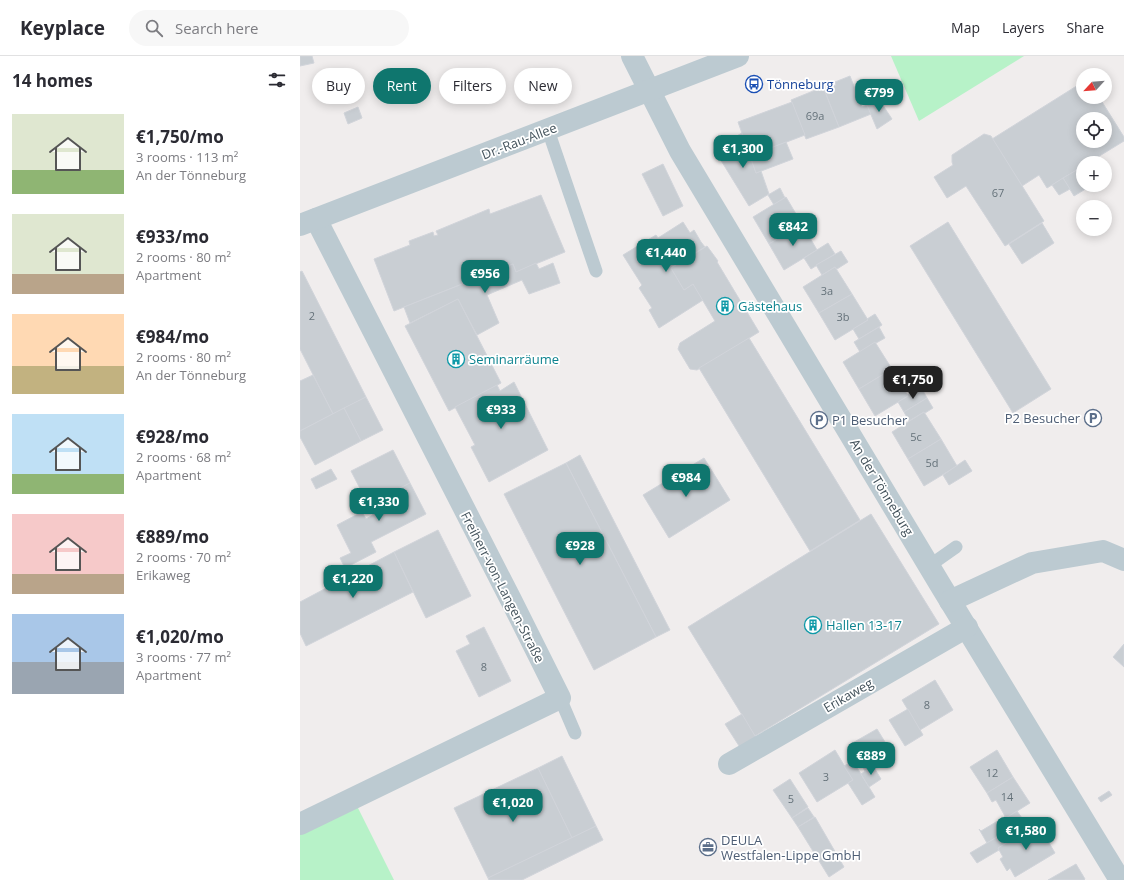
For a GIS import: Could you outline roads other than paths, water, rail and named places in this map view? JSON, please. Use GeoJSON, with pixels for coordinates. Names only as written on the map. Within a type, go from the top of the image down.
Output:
{"type":"FeatureCollection","features":[{"type":"Feature","properties":{"kind":"street","name":"An der Tönneburg"},"geometry":{"type":"LineString","coordinates":[[632,56],[680,151],[928,566],[967,627],[1120,880]]}},
{"type":"Feature","properties":{"kind":"street","name":"Dr.-Rau-Allee"},"geometry":{"type":"LineString","coordinates":[[308,222],[738,56]]}},
{"type":"Feature","properties":{"kind":"street","name":"Freiherr-von-Langen-Straße"},"geometry":{"type":"LineString","coordinates":[[308,222],[511,600],[560,698]]}},
{"type":"Feature","properties":{"kind":"street"},"geometry":{"type":"LineString","coordinates":[[950,602],[1032,563],[1103,551],[1124,560]]}},
{"type":"Feature","properties":{"kind":"street","name":"Erikaweg"},"geometry":{"type":"LineString","coordinates":[[729,764],[967,627]]}},
{"type":"Feature","properties":{"kind":"street"},"geometry":{"type":"LineString","coordinates":[[300,824],[560,698]]}},
{"type":"Feature","properties":{"kind":"lane"},"geometry":{"type":"LineString","coordinates":[[548,130],[596,271]]}},
{"type":"Feature","properties":{"kind":"lane"},"geometry":{"type":"LineString","coordinates":[[928,566],[956,547]]}},
{"type":"Feature","properties":{"kind":"lane"},"geometry":{"type":"LineString","coordinates":[[560,698],[575,733]]}},
{"type":"Feature","properties":{"kind":"place","name":"Tönneburg"},"geometry":{"type":"Point","coordinates":[754,84]}},
{"type":"Feature","properties":{"kind":"place","name":"Gästehaus"},"geometry":{"type":"Point","coordinates":[725,306]}},
{"type":"Feature","properties":{"kind":"place","name":"Seminarräume"},"geometry":{"type":"Point","coordinates":[456,359]}},
{"type":"Feature","properties":{"kind":"place","name":"P2 Besucher"},"geometry":{"type":"Point","coordinates":[1093,418]}},
{"type":"Feature","properties":{"kind":"place","name":"P1 Besucher"},"geometry":{"type":"Point","coordinates":[819,420]}},
{"type":"Feature","properties":{"kind":"place","name":"Hallen 13-17"},"geometry":{"type":"Point","coordinates":[813,625]}},
{"type":"Feature","properties":{"kind":"place","name":"DEULA Westfalen-Lippe GmbH"},"geometry":{"type":"Point","coordinates":[708,847]}}]}
